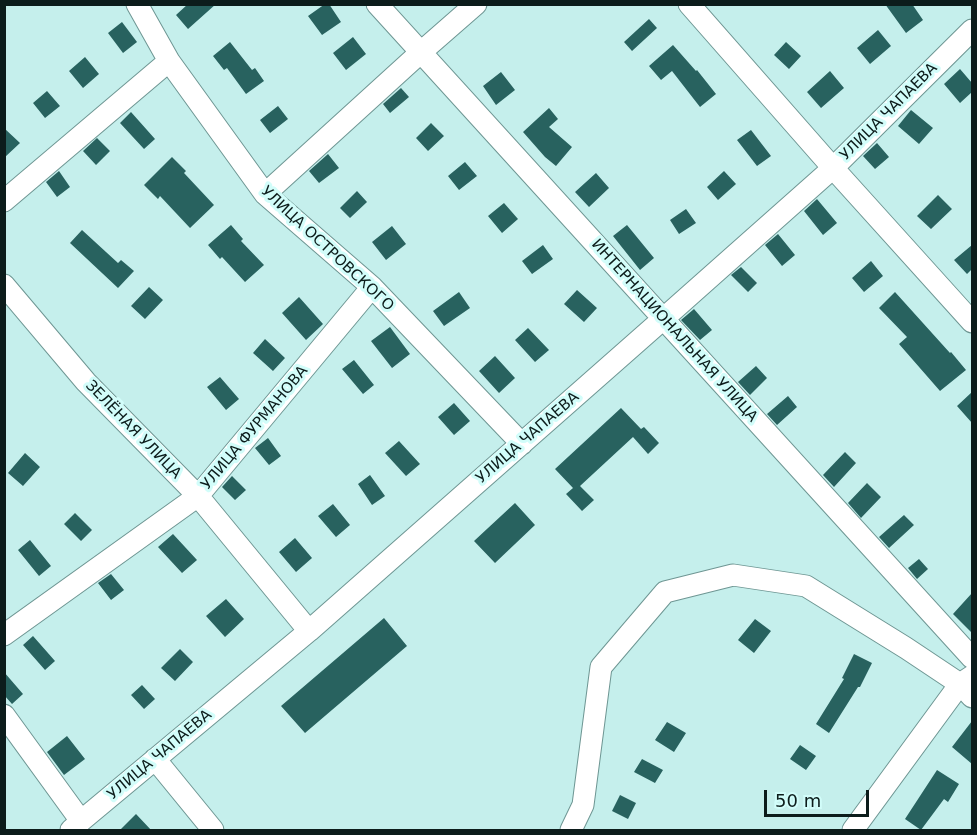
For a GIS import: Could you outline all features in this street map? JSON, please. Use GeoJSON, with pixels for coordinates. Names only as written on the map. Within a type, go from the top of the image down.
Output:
{"type":"FeatureCollection","features":[{"type":"Feature","properties":{"kind":"street","name":"УЛИЦА ОСТРОВСКОГО"},"geometry":{"type":"LineString","coordinates":[[137,4],[169,61],[265,194],[372,287],[522,444]]}},
{"type":"Feature","properties":{"kind":"street","name":"ИНТЕРНАЦИОНАЛЬНАЯ УЛИЦА"},"geometry":{"type":"LineString","coordinates":[[377,4],[972,658]]}},
{"type":"Feature","properties":{"kind":"street"},"geometry":{"type":"LineString","coordinates":[[265,194],[476,4]]}},
{"type":"Feature","properties":{"kind":"street"},"geometry":{"type":"LineString","coordinates":[[689,4],[972,322]]}},
{"type":"Feature","properties":{"kind":"street","name":"УЛИЦА ЧАПАЕВА"},"geometry":{"type":"LineString","coordinates":[[76,826],[309,631],[522,444],[833,168],[969,40]]}},
{"type":"Feature","properties":{"kind":"street"},"geometry":{"type":"LineString","coordinates":[[4,201],[169,61]]}},
{"type":"Feature","properties":{"kind":"street","name":"ЗЕЛЁНАЯ УЛИЦА"},"geometry":{"type":"LineString","coordinates":[[4,285],[86,382],[198,496],[309,631]]}},
{"type":"Feature","properties":{"kind":"street","name":"УЛИЦА ФУРМАНОВА"},"geometry":{"type":"LineString","coordinates":[[4,635],[198,496],[372,287]]}},
{"type":"Feature","properties":{"kind":"street"},"geometry":{"type":"LineString","coordinates":[[572,831],[583,805],[602,667],[665,592],[733,575],[806,586],[968,686],[853,831]]}},
{"type":"Feature","properties":{"kind":"street"},"geometry":{"type":"LineString","coordinates":[[4,715],[76,826]]}},
{"type":"Feature","properties":{"kind":"street"},"geometry":{"type":"LineString","coordinates":[[155,759],[213,831]]}},
{"type":"Feature","properties":{"kind":"building"},"geometry":{"type":"Polygon","coordinates":[[[188,4],[216,4],[188,29],[176,15],[188,4]]]}},
{"type":"Feature","properties":{"kind":"building"},"geometry":{"type":"Polygon","coordinates":[[[325,4],[329,4],[341,22],[322,35],[308,16],[325,4]]]}},
{"type":"Feature","properties":{"kind":"building"},"geometry":{"type":"Polygon","coordinates":[[[885,4],[912,4],[923,20],[906,33],[885,4]]]}},
{"type":"Feature","properties":{"kind":"building"},"geometry":{"type":"Polygon","coordinates":[[[649,19],[657,28],[632,51],[624,42],[649,19]]]}},
{"type":"Feature","properties":{"kind":"building"},"geometry":{"type":"Polygon","coordinates":[[[122,22],[137,42],[123,53],[108,33],[122,22]]]}},
{"type":"Feature","properties":{"kind":"building"},"geometry":{"type":"Polygon","coordinates":[[[878,30],[891,46],[870,64],[857,48],[878,30]]]}},
{"type":"Feature","properties":{"kind":"building"},"geometry":{"type":"Polygon","coordinates":[[[353,37],[366,54],[346,70],[333,53],[353,37]]]}},
{"type":"Feature","properties":{"kind":"building"},"geometry":{"type":"Polygon","coordinates":[[[230,42],[252,70],[255,68],[264,81],[246,94],[227,68],[224,70],[213,56],[230,42]]]}},
{"type":"Feature","properties":{"kind":"building"},"geometry":{"type":"Polygon","coordinates":[[[786,42],[801,56],[789,69],[774,55],[786,42]]]}},
{"type":"Feature","properties":{"kind":"building"},"geometry":{"type":"Polygon","coordinates":[[[673,45],[716,94],[700,107],[672,71],[661,80],[649,66],[673,45]]]}},
{"type":"Feature","properties":{"kind":"building"},"geometry":{"type":"Polygon","coordinates":[[[85,57],[99,74],[83,88],[69,71],[85,57]]]}},
{"type":"Feature","properties":{"kind":"building"},"geometry":{"type":"Polygon","coordinates":[[[960,69],[972,83],[972,92],[960,103],[944,84],[960,69]]]}},
{"type":"Feature","properties":{"kind":"building"},"geometry":{"type":"Polygon","coordinates":[[[830,71],[844,88],[821,108],[807,92],[830,71]]]}},
{"type":"Feature","properties":{"kind":"building"},"geometry":{"type":"Polygon","coordinates":[[[501,72],[515,90],[496,105],[483,86],[501,72]]]}},
{"type":"Feature","properties":{"kind":"building"},"geometry":{"type":"Polygon","coordinates":[[[401,88],[409,97],[390,113],[383,104],[401,88]]]}},
{"type":"Feature","properties":{"kind":"building"},"geometry":{"type":"Polygon","coordinates":[[[47,91],[60,106],[45,118],[33,103],[47,91]]]}},
{"type":"Feature","properties":{"kind":"building"},"geometry":{"type":"Polygon","coordinates":[[[278,106],[288,119],[270,133],[260,120],[278,106]]]}},
{"type":"Feature","properties":{"kind":"building"},"geometry":{"type":"Polygon","coordinates":[[[549,108],[558,119],[549,127],[572,147],[556,166],[523,132],[549,108]]]}},
{"type":"Feature","properties":{"kind":"building"},"geometry":{"type":"Polygon","coordinates":[[[911,110],[933,128],[919,144],[898,126],[911,110]]]}},
{"type":"Feature","properties":{"kind":"building"},"geometry":{"type":"Polygon","coordinates":[[[131,112],[155,139],[144,149],[120,123],[131,112]]]}},
{"type":"Feature","properties":{"kind":"building"},"geometry":{"type":"Polygon","coordinates":[[[431,123],[444,136],[428,151],[416,138],[431,123]]]}},
{"type":"Feature","properties":{"kind":"building"},"geometry":{"type":"Polygon","coordinates":[[[4,128],[20,143],[4,158],[4,128]]]}},
{"type":"Feature","properties":{"kind":"building"},"geometry":{"type":"Polygon","coordinates":[[[751,130],[771,156],[757,166],[737,140],[751,130]]]}},
{"type":"Feature","properties":{"kind":"building"},"geometry":{"type":"Polygon","coordinates":[[[97,138],[110,151],[96,165],[83,151],[97,138]]]}},
{"type":"Feature","properties":{"kind":"building"},"geometry":{"type":"Polygon","coordinates":[[[877,143],[889,157],[875,169],[863,156],[877,143]]]}},
{"type":"Feature","properties":{"kind":"building"},"geometry":{"type":"Polygon","coordinates":[[[328,154],[339,168],[319,183],[309,171],[328,154]]]}},
{"type":"Feature","properties":{"kind":"building"},"geometry":{"type":"Polygon","coordinates":[[[172,157],[214,205],[190,228],[160,196],[158,199],[144,185],[172,157]]]}},
{"type":"Feature","properties":{"kind":"building"},"geometry":{"type":"Polygon","coordinates":[[[465,162],[477,176],[459,190],[448,176],[465,162]]]}},
{"type":"Feature","properties":{"kind":"building"},"geometry":{"type":"Polygon","coordinates":[[[59,171],[70,187],[57,197],[46,182],[59,171]]]}},
{"type":"Feature","properties":{"kind":"building"},"geometry":{"type":"Polygon","coordinates":[[[724,171],[736,184],[718,200],[707,187],[724,171]]]}},
{"type":"Feature","properties":{"kind":"building"},"geometry":{"type":"Polygon","coordinates":[[[596,173],[609,188],[589,207],[575,192],[596,173]]]}},
{"type":"Feature","properties":{"kind":"building"},"geometry":{"type":"Polygon","coordinates":[[[357,191],[367,202],[350,218],[340,208],[357,191]]]}},
{"type":"Feature","properties":{"kind":"building"},"geometry":{"type":"Polygon","coordinates":[[[938,195],[952,209],[931,229],[917,216],[938,195]]]}},
{"type":"Feature","properties":{"kind":"building"},"geometry":{"type":"Polygon","coordinates":[[[817,199],[837,223],[823,235],[804,211],[817,199]]]}},
{"type":"Feature","properties":{"kind":"building"},"geometry":{"type":"Polygon","coordinates":[[[504,203],[518,219],[502,233],[488,216],[504,203]]]}},
{"type":"Feature","properties":{"kind":"building"},"geometry":{"type":"Polygon","coordinates":[[[686,209],[696,223],[679,234],[670,220],[686,209]]]}},
{"type":"Feature","properties":{"kind":"building"},"geometry":{"type":"Polygon","coordinates":[[[231,225],[243,239],[241,241],[264,265],[245,282],[208,245],[231,225]]]}},
{"type":"Feature","properties":{"kind":"building"},"geometry":{"type":"Polygon","coordinates":[[[627,225],[654,258],[640,270],[613,236],[627,225]]]}},
{"type":"Feature","properties":{"kind":"building"},"geometry":{"type":"Polygon","coordinates":[[[392,226],[406,244],[386,260],[372,242],[392,226]]]}},
{"type":"Feature","properties":{"kind":"building"},"geometry":{"type":"Polygon","coordinates":[[[82,230],[118,263],[121,260],[134,271],[118,288],[70,243],[82,230]]]}},
{"type":"Feature","properties":{"kind":"building"},"geometry":{"type":"Polygon","coordinates":[[[778,234],[795,255],[782,266],[765,245],[778,234]]]}},
{"type":"Feature","properties":{"kind":"building"},"geometry":{"type":"Polygon","coordinates":[[[543,245],[553,259],[532,274],[522,261],[543,245]]]}},
{"type":"Feature","properties":{"kind":"building"},"geometry":{"type":"Polygon","coordinates":[[[972,245],[972,269],[967,274],[954,260],[972,245]]]}},
{"type":"Feature","properties":{"kind":"building"},"geometry":{"type":"Polygon","coordinates":[[[871,261],[883,276],[864,292],[852,278],[871,261]]]}},
{"type":"Feature","properties":{"kind":"building"},"geometry":{"type":"Polygon","coordinates":[[[741,267],[757,283],[748,292],[731,275],[741,267]]]}},
{"type":"Feature","properties":{"kind":"building"},"geometry":{"type":"Polygon","coordinates":[[[149,287],[163,300],[145,319],[131,306],[149,287]]]}},
{"type":"Feature","properties":{"kind":"building"},"geometry":{"type":"Polygon","coordinates":[[[577,290],[597,308],[584,322],[564,304],[577,290]]]}},
{"type":"Feature","properties":{"kind":"building"},"geometry":{"type":"Polygon","coordinates":[[[459,292],[470,308],[444,326],[433,311],[459,292]]]}},
{"type":"Feature","properties":{"kind":"building"},"geometry":{"type":"Polygon","coordinates":[[[895,292],[966,370],[940,391],[899,344],[907,337],[879,308],[895,292]]]}},
{"type":"Feature","properties":{"kind":"building"},"geometry":{"type":"Polygon","coordinates":[[[299,297],[323,324],[306,340],[282,313],[299,297]]]}},
{"type":"Feature","properties":{"kind":"building"},"geometry":{"type":"Polygon","coordinates":[[[694,309],[712,330],[700,340],[681,320],[694,309]]]}},
{"type":"Feature","properties":{"kind":"building"},"geometry":{"type":"Polygon","coordinates":[[[390,327],[410,354],[392,368],[371,341],[390,327]]]}},
{"type":"Feature","properties":{"kind":"building"},"geometry":{"type":"Polygon","coordinates":[[[528,328],[549,350],[535,362],[515,340],[528,328]]]}},
{"type":"Feature","properties":{"kind":"building"},"geometry":{"type":"Polygon","coordinates":[[[265,339],[285,358],[273,371],[253,353],[265,339]]]}},
{"type":"Feature","properties":{"kind":"building"},"geometry":{"type":"Polygon","coordinates":[[[495,356],[515,378],[499,393],[479,371],[495,356]]]}},
{"type":"Feature","properties":{"kind":"building"},"geometry":{"type":"Polygon","coordinates":[[[354,360],[374,385],[363,394],[342,369],[354,360]]]}},
{"type":"Feature","properties":{"kind":"building"},"geometry":{"type":"Polygon","coordinates":[[[756,366],[767,378],[750,395],[738,382],[756,366]]]}},
{"type":"Feature","properties":{"kind":"building"},"geometry":{"type":"Polygon","coordinates":[[[220,377],[239,399],[226,410],[207,387],[220,377]]]}},
{"type":"Feature","properties":{"kind":"building"},"geometry":{"type":"Polygon","coordinates":[[[972,392],[972,423],[957,406],[972,392]]]}},
{"type":"Feature","properties":{"kind":"building"},"geometry":{"type":"Polygon","coordinates":[[[788,396],[797,407],[777,425],[767,414],[788,396]]]}},
{"type":"Feature","properties":{"kind":"building"},"geometry":{"type":"Polygon","coordinates":[[[454,403],[470,421],[454,435],[438,417],[454,403]]]}},
{"type":"Feature","properties":{"kind":"building"},"geometry":{"type":"Polygon","coordinates":[[[621,408],[641,429],[644,427],[659,443],[648,454],[633,437],[580,486],[594,500],[582,511],[566,494],[573,488],[555,469],[621,408]]]}},
{"type":"Feature","properties":{"kind":"building"},"geometry":{"type":"Polygon","coordinates":[[[268,438],[281,456],[269,465],[255,448],[268,438]]]}},
{"type":"Feature","properties":{"kind":"building"},"geometry":{"type":"Polygon","coordinates":[[[399,441],[420,464],[406,476],[385,453],[399,441]]]}},
{"type":"Feature","properties":{"kind":"building"},"geometry":{"type":"Polygon","coordinates":[[[845,452],[856,463],[834,487],[823,475],[845,452]]]}},
{"type":"Feature","properties":{"kind":"building"},"geometry":{"type":"Polygon","coordinates":[[[25,453],[40,467],[23,486],[8,473],[25,453]]]}},
{"type":"Feature","properties":{"kind":"building"},"geometry":{"type":"Polygon","coordinates":[[[370,475],[385,496],[372,505],[358,484],[370,475]]]}},
{"type":"Feature","properties":{"kind":"building"},"geometry":{"type":"Polygon","coordinates":[[[232,476],[246,490],[235,500],[222,487],[232,476]]]}},
{"type":"Feature","properties":{"kind":"building"},"geometry":{"type":"Polygon","coordinates":[[[867,483],[881,497],[861,518],[848,503],[867,483]]]}},
{"type":"Feature","properties":{"kind":"building"},"geometry":{"type":"Polygon","coordinates":[[[515,503],[535,525],[495,563],[474,541],[515,503]]]}},
{"type":"Feature","properties":{"kind":"building"},"geometry":{"type":"Polygon","coordinates":[[[333,504],[350,525],[336,537],[318,516],[333,504]]]}},
{"type":"Feature","properties":{"kind":"building"},"geometry":{"type":"Polygon","coordinates":[[[75,513],[92,530],[81,541],[64,524],[75,513]]]}},
{"type":"Feature","properties":{"kind":"building"},"geometry":{"type":"Polygon","coordinates":[[[904,515],[914,525],[889,548],[879,537],[904,515]]]}},
{"type":"Feature","properties":{"kind":"building"},"geometry":{"type":"Polygon","coordinates":[[[173,534],[197,560],[182,573],[158,547],[173,534]]]}},
{"type":"Feature","properties":{"kind":"building"},"geometry":{"type":"Polygon","coordinates":[[[295,538],[312,558],[296,572],[279,552],[295,538]]]}},
{"type":"Feature","properties":{"kind":"building"},"geometry":{"type":"Polygon","coordinates":[[[30,540],[51,566],[39,576],[18,550],[30,540]]]}},
{"type":"Feature","properties":{"kind":"building"},"geometry":{"type":"Polygon","coordinates":[[[919,559],[928,569],[917,579],[908,568],[919,559]]]}},
{"type":"Feature","properties":{"kind":"building"},"geometry":{"type":"Polygon","coordinates":[[[111,574],[124,590],[111,600],[98,583],[111,574]]]}},
{"type":"Feature","properties":{"kind":"building"},"geometry":{"type":"Polygon","coordinates":[[[972,593],[972,633],[953,614],[972,593]]]}},
{"type":"Feature","properties":{"kind":"building"},"geometry":{"type":"Polygon","coordinates":[[[226,599],[244,619],[225,637],[206,616],[226,599]]]}},
{"type":"Feature","properties":{"kind":"building"},"geometry":{"type":"Polygon","coordinates":[[[384,618],[407,646],[305,733],[281,706],[384,618]]]}},
{"type":"Feature","properties":{"kind":"building"},"geometry":{"type":"Polygon","coordinates":[[[755,619],[771,631],[754,653],[738,640],[755,619]]]}},
{"type":"Feature","properties":{"kind":"building"},"geometry":{"type":"Polygon","coordinates":[[[33,636],[55,661],[45,670],[23,645],[33,636]]]}},
{"type":"Feature","properties":{"kind":"building"},"geometry":{"type":"Polygon","coordinates":[[[180,649],[193,662],[175,681],[161,668],[180,649]]]}},
{"type":"Feature","properties":{"kind":"building"},"geometry":{"type":"Polygon","coordinates":[[[854,654],[872,663],[860,687],[829,733],[816,724],[844,679],[842,678],[854,654]]]}},
{"type":"Feature","properties":{"kind":"building"},"geometry":{"type":"Polygon","coordinates":[[[4,672],[23,694],[12,704],[4,695],[4,672]]]}},
{"type":"Feature","properties":{"kind":"building"},"geometry":{"type":"Polygon","coordinates":[[[142,685],[155,699],[144,709],[131,695],[142,685]]]}},
{"type":"Feature","properties":{"kind":"building"},"geometry":{"type":"Polygon","coordinates":[[[972,721],[972,764],[952,747],[972,721]]]}},
{"type":"Feature","properties":{"kind":"building"},"geometry":{"type":"Polygon","coordinates":[[[667,722],[686,733],[674,752],[655,740],[667,722]]]}},
{"type":"Feature","properties":{"kind":"building"},"geometry":{"type":"Polygon","coordinates":[[[67,736],[85,759],[64,775],[47,752],[67,736]]]}},
{"type":"Feature","properties":{"kind":"building"},"geometry":{"type":"Polygon","coordinates":[[[800,745],[816,756],[806,770],[790,759],[800,745]]]}},
{"type":"Feature","properties":{"kind":"building"},"geometry":{"type":"Polygon","coordinates":[[[642,759],[663,770],[655,783],[634,772],[642,759]]]}},
{"type":"Feature","properties":{"kind":"building"},"geometry":{"type":"Polygon","coordinates":[[[937,770],[959,784],[948,802],[944,799],[921,830],[905,819],[937,770]]]}},
{"type":"Feature","properties":{"kind":"building"},"geometry":{"type":"Polygon","coordinates":[[[620,795],[636,803],[628,819],[612,811],[620,795]]]}},
{"type":"Feature","properties":{"kind":"building"},"geometry":{"type":"Polygon","coordinates":[[[136,814],[152,831],[119,831],[136,814]]]}}]}
